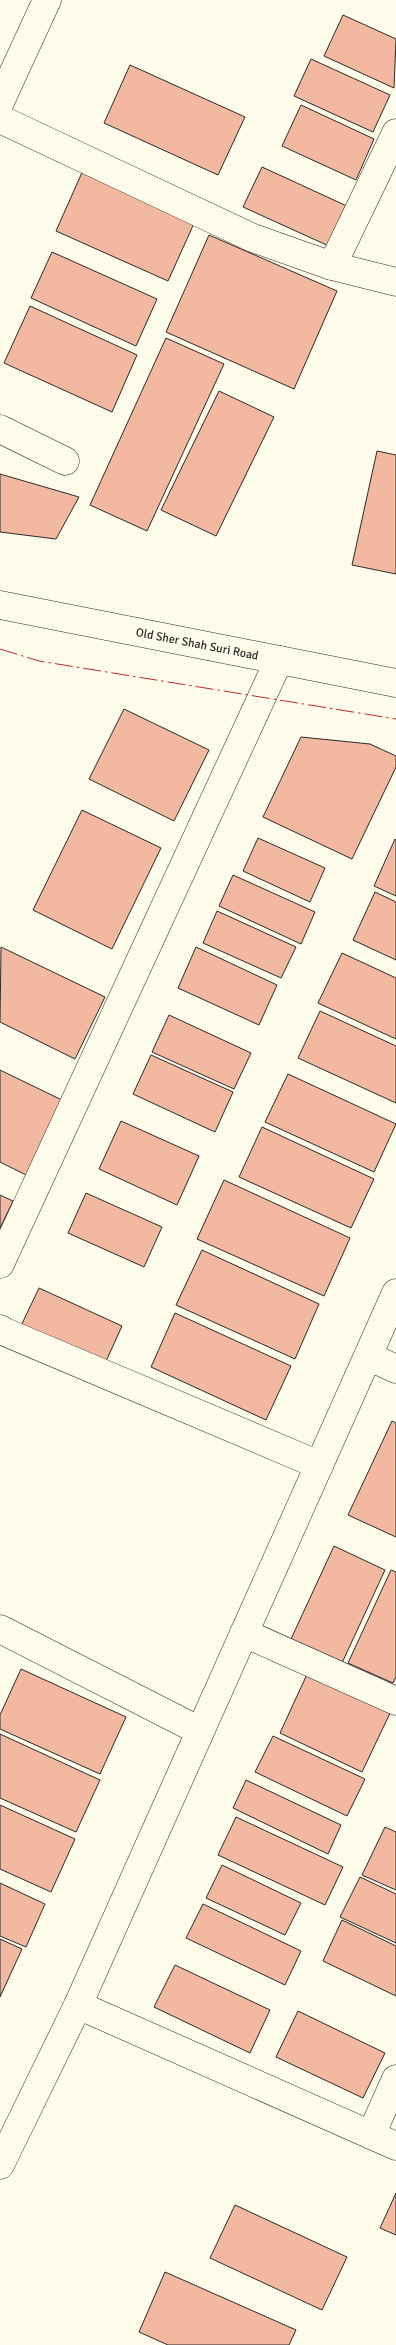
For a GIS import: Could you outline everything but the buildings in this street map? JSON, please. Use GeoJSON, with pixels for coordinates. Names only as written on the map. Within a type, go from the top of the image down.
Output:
{"type":"FeatureCollection","features":[{"type":"Feature","properties":{"kind":"street"},"geometry":{"type":"LineString","coordinates":[[0,102],[47,0]]}},
{"type":"Feature","properties":{"kind":"street"},"geometry":{"type":"LineString","coordinates":[[0,119],[253,238],[332,266],[396,282]]}},
{"type":"Feature","properties":{"kind":"street"},"geometry":{"type":"LineString","coordinates":[[332,266],[396,133]]}},
{"type":"Feature","properties":{"kind":"street"},"geometry":{"type":"LineString","coordinates":[[0,429],[65,460]]}},
{"type":"Feature","properties":{"kind":"street","name":"Old Sher Shah Suri Road"},"geometry":{"type":"LineString","coordinates":[[0,605],[396,683]]}},
{"type":"Feature","properties":{"kind":"street"},"geometry":{"type":"LineString","coordinates":[[0,1264],[279,660]]}},
{"type":"Feature","properties":{"kind":"street"},"geometry":{"type":"LineString","coordinates":[[0,2165],[78,2005],[396,1293]]}},
{"type":"Feature","properties":{"kind":"street"},"geometry":{"type":"LineString","coordinates":[[0,1328],[5,1332],[319,1464]]}},
{"type":"Feature","properties":{"kind":"street"},"geometry":{"type":"LineString","coordinates":[[368,1356],[396,1369]]}},
{"type":"Feature","properties":{"kind":"street"},"geometry":{"type":"LineString","coordinates":[[0,1629],[200,1731]]}},
{"type":"Feature","properties":{"kind":"street"},"geometry":{"type":"LineString","coordinates":[[244,1633],[396,1700]]}},
{"type":"Feature","properties":{"kind":"street"},"geometry":{"type":"LineString","coordinates":[[78,2005],[396,2146]]}},
{"type":"Feature","properties":{"kind":"street"},"geometry":{"type":"LineString","coordinates":[[371,2135],[396,2079]]}},
{"type":"Feature","properties":{"kind":"power"},"geometry":{"type":"LineString","coordinates":[[0,649],[39,661],[396,719]]}}]}
